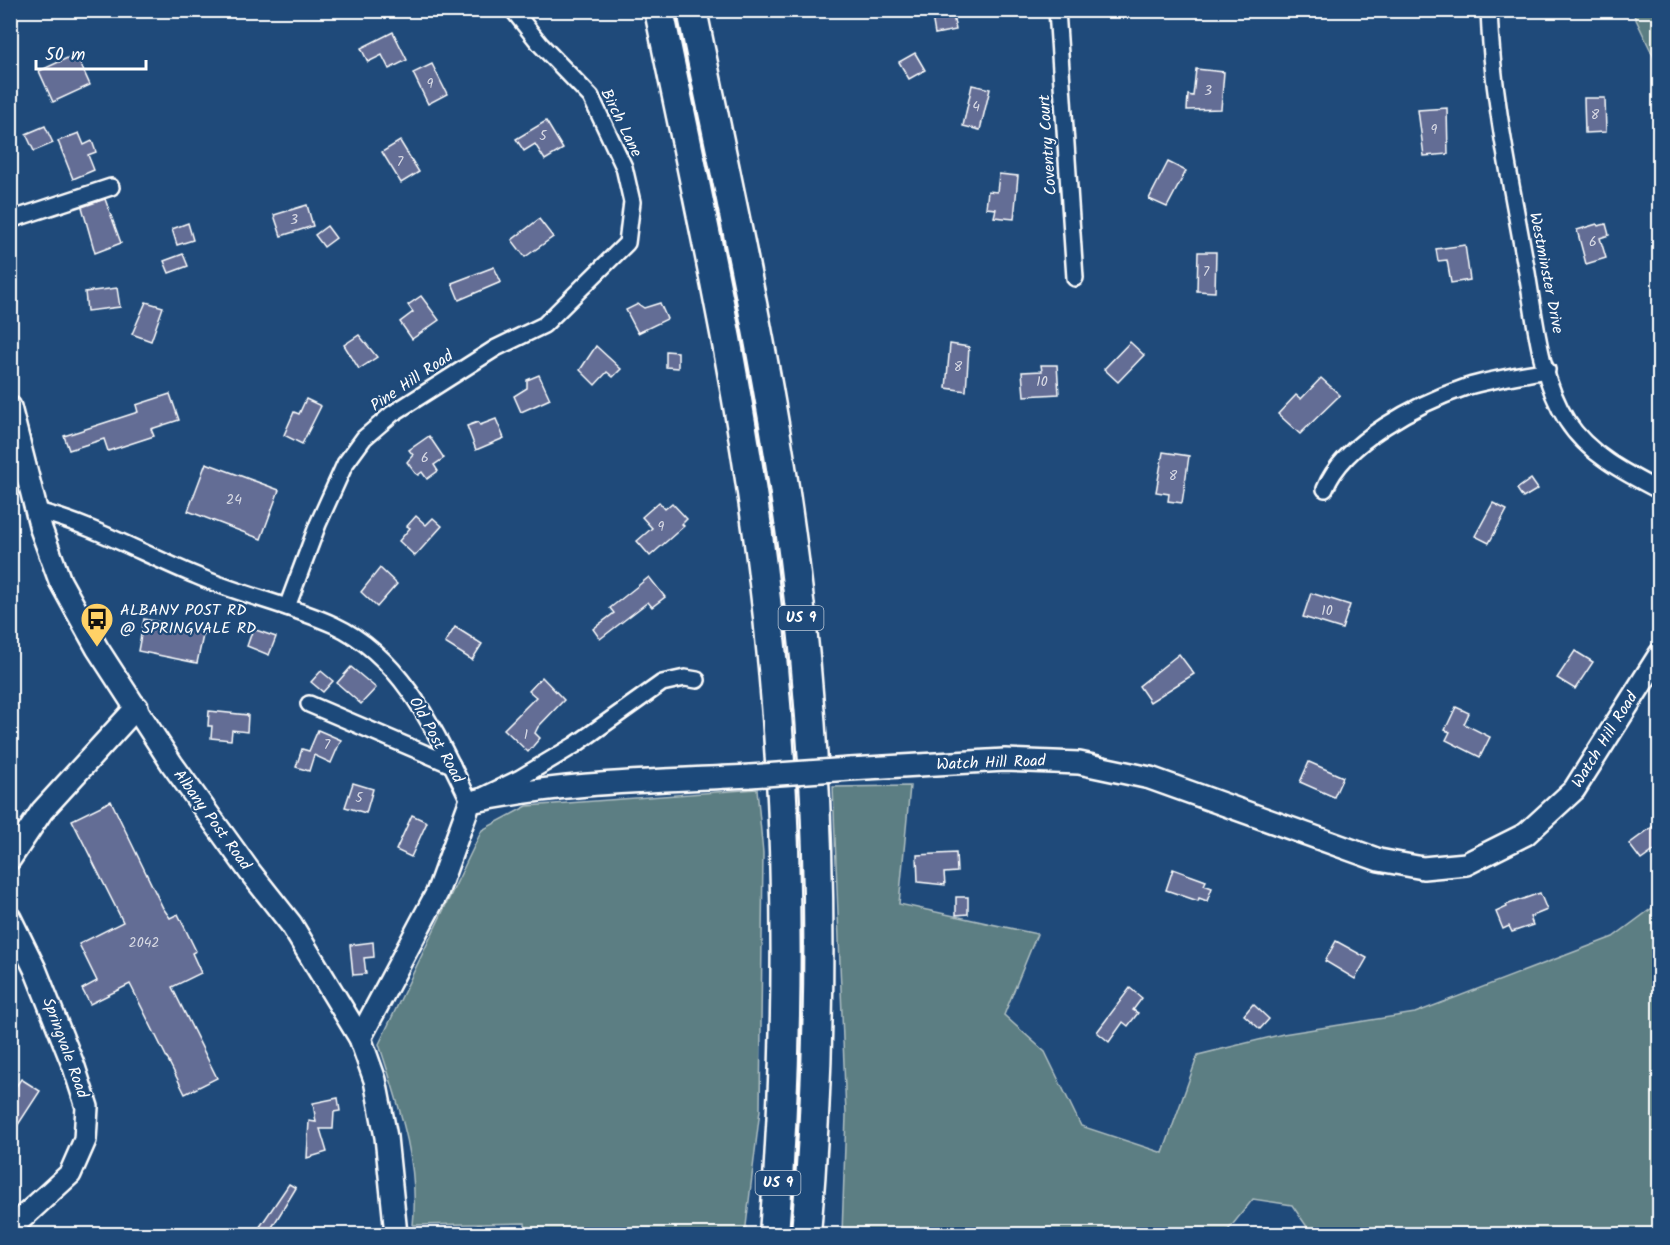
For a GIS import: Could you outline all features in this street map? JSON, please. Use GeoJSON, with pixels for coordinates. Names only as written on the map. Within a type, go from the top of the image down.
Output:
{"type":"FeatureCollection","features":[{"type":"Feature","properties":{"kind":"highway","name":"US 9"},"geometry":{"type":"LineString","coordinates":[[660,10],[734,385],[768,617],[782,783],[786,889],[787,1005],[774,1234]]}},
{"type":"Feature","properties":{"kind":"highway","name":"US 9"},"geometry":{"type":"LineString","coordinates":[[692,10],[777,441],[806,671],[814,782],[819,959],[816,1070],[806,1234]]}},
{"type":"Feature","properties":{"kind":"highway"},"geometry":{"type":"LineString","coordinates":[[766,1234],[781,1132]]}},
{"type":"Feature","properties":{"kind":"street","name":"Birch Lane"},"geometry":{"type":"LineString","coordinates":[[513,10],[540,44],[591,97],[624,167],[632,202],[627,243]]}},
{"type":"Feature","properties":{"kind":"street","name":"Coventry Court"},"geometry":{"type":"LineString","coordinates":[[1057,10],[1075,278]]}},
{"type":"Feature","properties":{"kind":"street","name":"Westminster Drive"},"geometry":{"type":"LineString","coordinates":[[1489,10],[1491,60],[1509,172],[1554,398],[1586,447],[1659,491]]}},
{"type":"Feature","properties":{"kind":"street"},"geometry":{"type":"LineString","coordinates":[[10,220],[111,187]]}},
{"type":"Feature","properties":{"kind":"street","name":"Pine Hill Road"},"geometry":{"type":"LineString","coordinates":[[287,607],[318,524],[345,464],[364,438],[392,414],[477,360],[544,325],[627,243]]}},
{"type":"Feature","properties":{"kind":"street"},"geometry":{"type":"LineString","coordinates":[[1325,489],[1331,474],[1344,458],[1385,426],[1433,400],[1468,387],[1547,370]]}},
{"type":"Feature","properties":{"kind":"street","name":"Albany Post Road"},"geometry":{"type":"LineString","coordinates":[[10,407],[16,449],[60,581],[97,648],[201,804],[291,924],[360,1038],[375,1080],[386,1137],[396,1234]]}},
{"type":"Feature","properties":{"kind":"street","name":"Old Post Road"},"geometry":{"type":"LineString","coordinates":[[37,511],[72,520],[199,577],[336,626],[370,649],[399,676],[428,719],[470,802],[437,893],[360,1038]]}},
{"type":"Feature","properties":{"kind":"street","name":"Watch Hill Road"},"geometry":{"type":"LineString","coordinates":[[470,802],[535,790],[575,786],[1005,760],[1079,763],[1150,778],[1378,860],[1424,868],[1466,864],[1526,834],[1574,790],[1659,654]]}},
{"type":"Feature","properties":{"kind":"street"},"geometry":{"type":"LineString","coordinates":[[470,802],[520,778],[575,746],[662,683],[685,678],[697,680]]}},
{"type":"Feature","properties":{"kind":"street"},"geometry":{"type":"LineString","coordinates":[[309,704],[452,765]]}},
{"type":"Feature","properties":{"kind":"street"},"geometry":{"type":"LineString","coordinates":[[10,859],[42,810],[136,707]]}},
{"type":"Feature","properties":{"kind":"street","name":"Springvale Road"},"geometry":{"type":"LineString","coordinates":[[10,918],[35,969],[74,1067],[87,1107],[85,1140],[70,1174],[10,1229]]}},
{"type":"Feature","properties":{"kind":"green space"},"geometry":{"type":"Polygon","coordinates":[[[1632,11],[1659,11],[1659,68],[1632,11]]]}},
{"type":"Feature","properties":{"kind":"green space"},"geometry":{"type":"Polygon","coordinates":[[[910,786],[899,904],[1037,934],[1004,1015],[1045,1052],[1081,1126],[1163,1153],[1198,1055],[1283,1034],[1415,1013],[1613,937],[1659,903],[1659,1234],[1312,1234],[1292,1205],[1253,1199],[1225,1234],[842,1234],[846,1115],[833,787],[910,786]]]}},
{"type":"Feature","properties":{"kind":"green space"},"geometry":{"type":"Polygon","coordinates":[[[757,789],[763,853],[760,1110],[745,1234],[526,1234],[525,1223],[413,1225],[413,1179],[406,1133],[379,1044],[482,830],[527,806],[757,789]]]}},
{"type":"Feature","properties":{"kind":"building"},"geometry":{"type":"Polygon","coordinates":[[[931,10],[952,10],[956,30],[935,34],[931,10]]]}},
{"type":"Feature","properties":{"kind":"building"},"geometry":{"type":"Polygon","coordinates":[[[393,32],[407,60],[389,69],[382,55],[368,62],[361,48],[393,32]]]}},
{"type":"Feature","properties":{"kind":"building"},"geometry":{"type":"Polygon","coordinates":[[[915,53],[925,70],[909,79],[899,62],[915,53]]]}},
{"type":"Feature","properties":{"kind":"building"},"geometry":{"type":"Polygon","coordinates":[[[76,54],[90,85],[53,102],[39,71],[76,54]]]}},
{"type":"Feature","properties":{"kind":"building"},"geometry":{"type":"Polygon","coordinates":[[[432,64],[447,94],[428,104],[413,73],[432,64]]]}},
{"type":"Feature","properties":{"kind":"building"},"geometry":{"type":"Polygon","coordinates":[[[1196,69],[1224,72],[1221,109],[1187,110],[1188,95],[1193,96],[1196,69]]]}},
{"type":"Feature","properties":{"kind":"building"},"geometry":{"type":"Polygon","coordinates":[[[972,85],[990,89],[980,130],[963,126],[972,85]]]}},
{"type":"Feature","properties":{"kind":"building"},"geometry":{"type":"Polygon","coordinates":[[[1584,98],[1605,98],[1606,132],[1585,133],[1584,98]]]}},
{"type":"Feature","properties":{"kind":"building"},"geometry":{"type":"Polygon","coordinates":[[[1447,108],[1448,154],[1424,156],[1418,110],[1447,108]]]}},
{"type":"Feature","properties":{"kind":"building"},"geometry":{"type":"Polygon","coordinates":[[[546,121],[563,149],[545,160],[535,144],[524,151],[516,139],[546,121]]]}},
{"type":"Feature","properties":{"kind":"building"},"geometry":{"type":"Polygon","coordinates":[[[45,126],[53,143],[34,151],[26,134],[45,126]]]}},
{"type":"Feature","properties":{"kind":"building"},"geometry":{"type":"Polygon","coordinates":[[[79,133],[84,145],[92,141],[96,152],[88,155],[94,170],[73,179],[58,141],[79,133]]]}},
{"type":"Feature","properties":{"kind":"building"},"geometry":{"type":"Polygon","coordinates":[[[400,141],[419,172],[401,183],[382,152],[400,141]]]}},
{"type":"Feature","properties":{"kind":"building"},"geometry":{"type":"Polygon","coordinates":[[[1168,162],[1186,171],[1167,207],[1149,199],[1168,162]]]}},
{"type":"Feature","properties":{"kind":"building"},"geometry":{"type":"Polygon","coordinates":[[[999,174],[1018,176],[1014,219],[994,217],[996,209],[986,208],[988,191],[997,192],[999,174]]]}},
{"type":"Feature","properties":{"kind":"building"},"geometry":{"type":"Polygon","coordinates":[[[105,199],[121,243],[95,253],[82,207],[105,199]]]}},
{"type":"Feature","properties":{"kind":"building"},"geometry":{"type":"Polygon","coordinates":[[[307,205],[313,226],[281,236],[274,215],[307,205]]]}},
{"type":"Feature","properties":{"kind":"building"},"geometry":{"type":"Polygon","coordinates":[[[539,219],[553,237],[525,257],[512,240],[539,219]]]}},
{"type":"Feature","properties":{"kind":"building"},"geometry":{"type":"Polygon","coordinates":[[[188,223],[193,240],[177,245],[172,229],[188,223]]]}},
{"type":"Feature","properties":{"kind":"building"},"geometry":{"type":"Polygon","coordinates":[[[1597,224],[1598,226],[1606,224],[1609,235],[1600,238],[1606,258],[1586,264],[1577,230],[1597,224]]]}},
{"type":"Feature","properties":{"kind":"building"},"geometry":{"type":"Polygon","coordinates":[[[327,226],[336,238],[324,247],[315,235],[327,226]]]}},
{"type":"Feature","properties":{"kind":"building"},"geometry":{"type":"Polygon","coordinates":[[[1465,245],[1470,280],[1451,283],[1447,260],[1438,261],[1436,249],[1465,245]]]}},
{"type":"Feature","properties":{"kind":"building"},"geometry":{"type":"Polygon","coordinates":[[[1198,252],[1216,252],[1215,292],[1197,291],[1198,252]]]}},
{"type":"Feature","properties":{"kind":"building"},"geometry":{"type":"Polygon","coordinates":[[[183,254],[188,266],[169,273],[164,261],[183,254]]]}},
{"type":"Feature","properties":{"kind":"building"},"geometry":{"type":"Polygon","coordinates":[[[494,267],[501,282],[459,300],[452,283],[494,267]]]}},
{"type":"Feature","properties":{"kind":"building"},"geometry":{"type":"Polygon","coordinates":[[[117,288],[120,307],[87,311],[85,292],[117,288]]]}},
{"type":"Feature","properties":{"kind":"building"},"geometry":{"type":"Polygon","coordinates":[[[421,296],[439,320],[412,339],[400,322],[413,312],[408,305],[421,296]]]}},
{"type":"Feature","properties":{"kind":"building"},"geometry":{"type":"Polygon","coordinates":[[[146,302],[163,307],[151,341],[132,334],[146,302]]]}},
{"type":"Feature","properties":{"kind":"building"},"geometry":{"type":"Polygon","coordinates":[[[660,303],[667,319],[638,333],[626,310],[638,304],[644,308],[660,303]]]}},
{"type":"Feature","properties":{"kind":"building"},"geometry":{"type":"Polygon","coordinates":[[[359,335],[377,357],[359,369],[344,345],[359,335]]]}},
{"type":"Feature","properties":{"kind":"building"},"geometry":{"type":"Polygon","coordinates":[[[1130,342],[1144,355],[1118,382],[1104,369],[1130,342]]]}},
{"type":"Feature","properties":{"kind":"building"},"geometry":{"type":"Polygon","coordinates":[[[950,344],[969,347],[966,391],[946,388],[950,344]]]}},
{"type":"Feature","properties":{"kind":"building"},"geometry":{"type":"Polygon","coordinates":[[[596,346],[621,369],[613,377],[607,372],[595,385],[580,370],[596,346]]]}},
{"type":"Feature","properties":{"kind":"building"},"geometry":{"type":"Polygon","coordinates":[[[666,351],[678,352],[678,368],[666,367],[666,351]]]}},
{"type":"Feature","properties":{"kind":"building"},"geometry":{"type":"Polygon","coordinates":[[[1041,365],[1057,365],[1059,394],[1024,396],[1022,372],[1042,371],[1041,365]]]}},
{"type":"Feature","properties":{"kind":"building"},"geometry":{"type":"Polygon","coordinates":[[[539,375],[550,399],[521,412],[514,396],[527,388],[527,380],[539,375]]]}},
{"type":"Feature","properties":{"kind":"building"},"geometry":{"type":"Polygon","coordinates":[[[1321,378],[1340,395],[1300,434],[1278,414],[1296,395],[1301,399],[1321,378]]]}},
{"type":"Feature","properties":{"kind":"building"},"geometry":{"type":"Polygon","coordinates":[[[170,394],[179,420],[151,429],[154,436],[108,451],[104,439],[69,450],[64,436],[138,412],[136,405],[170,394]]]}},
{"type":"Feature","properties":{"kind":"building"},"geometry":{"type":"Polygon","coordinates":[[[306,399],[321,406],[302,444],[284,435],[294,412],[299,414],[306,399]]]}},
{"type":"Feature","properties":{"kind":"building"},"geometry":{"type":"Polygon","coordinates":[[[496,419],[504,438],[476,450],[467,426],[478,422],[480,425],[496,419]]]}},
{"type":"Feature","properties":{"kind":"building"},"geometry":{"type":"Polygon","coordinates":[[[429,436],[444,458],[434,465],[438,471],[427,479],[422,472],[418,475],[415,473],[407,462],[413,455],[409,450],[429,436]]]}},
{"type":"Feature","properties":{"kind":"building"},"geometry":{"type":"Polygon","coordinates":[[[1163,452],[1189,456],[1182,503],[1168,501],[1169,494],[1156,492],[1163,452]]]}},
{"type":"Feature","properties":{"kind":"building"},"geometry":{"type":"Polygon","coordinates":[[[206,463],[279,490],[261,539],[188,511],[206,463]]]}},
{"type":"Feature","properties":{"kind":"building"},"geometry":{"type":"Polygon","coordinates":[[[1531,479],[1538,489],[1523,498],[1517,489],[1531,479]]]}},
{"type":"Feature","properties":{"kind":"building"},"geometry":{"type":"Polygon","coordinates":[[[659,502],[665,509],[672,503],[687,519],[682,524],[684,526],[650,556],[637,541],[652,528],[642,517],[659,502]]]}},
{"type":"Feature","properties":{"kind":"building"},"geometry":{"type":"Polygon","coordinates":[[[1493,503],[1507,510],[1489,543],[1475,536],[1493,503]]]}},
{"type":"Feature","properties":{"kind":"building"},"geometry":{"type":"Polygon","coordinates":[[[416,516],[426,525],[433,518],[442,526],[415,556],[399,541],[410,528],[407,526],[416,516]]]}},
{"type":"Feature","properties":{"kind":"building"},"geometry":{"type":"Polygon","coordinates":[[[380,568],[397,584],[377,607],[361,592],[380,568]]]}},
{"type":"Feature","properties":{"kind":"building"},"geometry":{"type":"Polygon","coordinates":[[[649,577],[665,597],[652,607],[648,602],[600,639],[593,629],[614,613],[610,608],[649,577]]]}},
{"type":"Feature","properties":{"kind":"building"},"geometry":{"type":"Polygon","coordinates":[[[1311,593],[1350,605],[1342,629],[1303,617],[1311,593]]]}},
{"type":"Feature","properties":{"kind":"building"},"geometry":{"type":"Polygon","coordinates":[[[144,619],[204,631],[197,663],[138,651],[144,619]]]}},
{"type":"Feature","properties":{"kind":"building"},"geometry":{"type":"Polygon","coordinates":[[[455,627],[482,644],[472,660],[445,643],[455,627]]]}},
{"type":"Feature","properties":{"kind":"building"},"geometry":{"type":"Polygon","coordinates":[[[253,629],[276,637],[269,655],[247,646],[253,629]]]}},
{"type":"Feature","properties":{"kind":"building"},"geometry":{"type":"Polygon","coordinates":[[[1575,651],[1593,662],[1575,689],[1557,678],[1575,651]]]}},
{"type":"Feature","properties":{"kind":"building"},"geometry":{"type":"Polygon","coordinates":[[[1179,654],[1194,674],[1150,702],[1139,686],[1179,654]]]}},
{"type":"Feature","properties":{"kind":"building"},"geometry":{"type":"Polygon","coordinates":[[[351,667],[376,688],[361,704],[337,683],[351,667]]]}},
{"type":"Feature","properties":{"kind":"building"},"geometry":{"type":"Polygon","coordinates":[[[321,671],[333,681],[323,692],[311,682],[321,671]]]}},
{"type":"Feature","properties":{"kind":"building"},"geometry":{"type":"Polygon","coordinates":[[[542,677],[564,700],[538,727],[535,733],[540,738],[528,752],[504,729],[536,697],[529,691],[542,677]]]}},
{"type":"Feature","properties":{"kind":"building"},"geometry":{"type":"Polygon","coordinates":[[[1456,707],[1469,713],[1464,724],[1490,737],[1480,757],[1446,740],[1450,732],[1445,730],[1456,707]]]}},
{"type":"Feature","properties":{"kind":"building"},"geometry":{"type":"Polygon","coordinates":[[[209,711],[248,715],[247,732],[232,730],[231,740],[211,738],[212,726],[208,726],[209,711]]]}},
{"type":"Feature","properties":{"kind":"building"},"geometry":{"type":"Polygon","coordinates":[[[318,730],[341,740],[331,763],[314,755],[309,771],[296,767],[302,749],[309,751],[318,730]]]}},
{"type":"Feature","properties":{"kind":"building"},"geometry":{"type":"Polygon","coordinates":[[[1309,762],[1343,777],[1334,797],[1300,782],[1309,762]]]}},
{"type":"Feature","properties":{"kind":"building"},"geometry":{"type":"Polygon","coordinates":[[[353,783],[373,789],[366,813],[345,807],[353,783]]]}},
{"type":"Feature","properties":{"kind":"building"},"geometry":{"type":"Polygon","coordinates":[[[111,801],[163,908],[170,918],[178,914],[196,951],[192,953],[201,973],[172,987],[217,1078],[185,1094],[130,984],[90,1004],[82,989],[97,981],[79,944],[123,922],[72,820],[111,801]]]}},
{"type":"Feature","properties":{"kind":"building"},"geometry":{"type":"Polygon","coordinates":[[[412,815],[427,822],[411,857],[396,850],[412,815]]]}},
{"type":"Feature","properties":{"kind":"building"},"geometry":{"type":"Polygon","coordinates":[[[1659,822],[1659,847],[1641,860],[1629,844],[1659,822]]]}},
{"type":"Feature","properties":{"kind":"building"},"geometry":{"type":"Polygon","coordinates":[[[956,853],[957,872],[944,873],[945,885],[918,882],[917,855],[956,853]]]}},
{"type":"Feature","properties":{"kind":"building"},"geometry":{"type":"Polygon","coordinates":[[[1173,869],[1206,881],[1204,885],[1212,888],[1207,901],[1199,898],[1198,901],[1166,890],[1173,869]]]}},
{"type":"Feature","properties":{"kind":"building"},"geometry":{"type":"Polygon","coordinates":[[[1540,893],[1547,910],[1530,917],[1533,925],[1512,932],[1509,926],[1503,929],[1496,912],[1507,907],[1506,905],[1540,893]]]}},
{"type":"Feature","properties":{"kind":"building"},"geometry":{"type":"Polygon","coordinates":[[[956,897],[968,897],[968,914],[956,915],[956,897]]]}},
{"type":"Feature","properties":{"kind":"building"},"geometry":{"type":"Polygon","coordinates":[[[1336,941],[1367,958],[1355,979],[1325,961],[1336,941]]]}},
{"type":"Feature","properties":{"kind":"building"},"geometry":{"type":"Polygon","coordinates":[[[373,942],[374,957],[364,958],[366,974],[353,975],[350,945],[373,942]]]}},
{"type":"Feature","properties":{"kind":"building"},"geometry":{"type":"Polygon","coordinates":[[[1130,988],[1142,998],[1133,1010],[1138,1013],[1128,1026],[1123,1022],[1109,1042],[1097,1032],[1130,988]]]}},
{"type":"Feature","properties":{"kind":"building"},"geometry":{"type":"Polygon","coordinates":[[[1253,1004],[1269,1019],[1260,1029],[1244,1015],[1253,1004]]]}},
{"type":"Feature","properties":{"kind":"building"},"geometry":{"type":"Polygon","coordinates":[[[21,1079],[40,1091],[10,1137],[10,1095],[21,1079]]]}},
{"type":"Feature","properties":{"kind":"building"},"geometry":{"type":"Polygon","coordinates":[[[338,1098],[340,1111],[334,1112],[333,1129],[320,1129],[327,1152],[307,1158],[309,1121],[316,1122],[313,1103],[338,1098]]]}},
{"type":"Feature","properties":{"kind":"building"},"geometry":{"type":"Polygon","coordinates":[[[289,1184],[296,1188],[268,1234],[255,1234],[289,1184]]]}},
{"type":"Feature","properties":{"kind":"place","name":"ALBANY POST RD @ SPRINGVALE RD"},"geometry":{"type":"Point","coordinates":[97,648]}}]}
